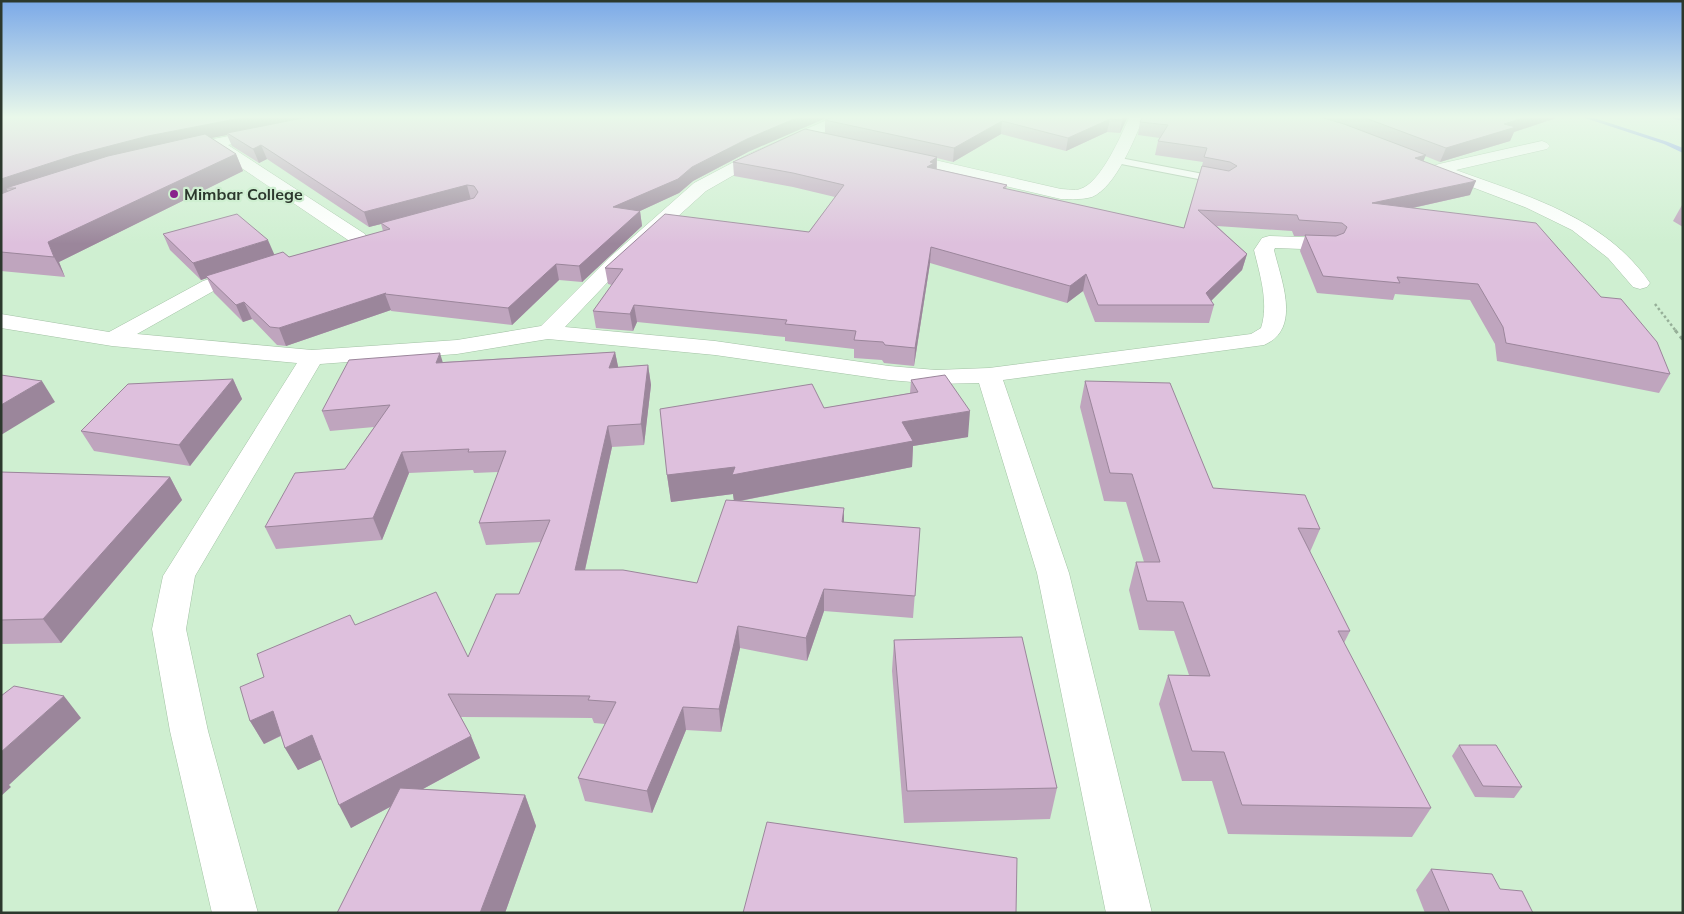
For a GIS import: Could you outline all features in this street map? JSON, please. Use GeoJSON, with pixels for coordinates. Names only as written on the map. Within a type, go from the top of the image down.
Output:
{"type":"FeatureCollection","features":[{"type":"Feature","properties":{"kind":"street"},"geometry":{"type":"LineString","coordinates":[[240,159],[367,235],[331,246]]}},
{"type":"Feature","properties":{"kind":"street"},"geometry":{"type":"LineString","coordinates":[[548,332],[616,262],[700,187],[716,177],[755,159]]}},
{"type":"Feature","properties":{"kind":"street"},"geometry":{"type":"LineString","coordinates":[[911,159],[1072,195],[1088,192],[1093,188],[1115,160]]}},
{"type":"Feature","properties":{"kind":"street"},"geometry":{"type":"LineString","coordinates":[[1473,159],[1433,166],[1546,211],[1583,229],[1615,254],[1640,283]]}},
{"type":"Feature","properties":{"kind":"street"},"geometry":{"type":"LineString","coordinates":[[1,321],[112,339],[312,357],[457,347],[548,332],[715,348],[889,373],[936,377],[989,375],[1256,340],[1267,335],[1273,328],[1274,311],[1264,250],[1266,246],[1270,242],[1330,244]]}},
{"type":"Feature","properties":{"kind":"street"},"geometry":{"type":"LineString","coordinates":[[112,339],[210,285],[260,268]]}},
{"type":"Feature","properties":{"kind":"street"},"geometry":{"type":"LineString","coordinates":[[235,913],[189,731],[169,629],[179,576],[312,357]]}},
{"type":"Feature","properties":{"kind":"street"},"geometry":{"type":"LineString","coordinates":[[989,375],[1053,573],[1129,913]]}},
{"type":"Feature","properties":{"kind":"lane"},"geometry":{"type":"LineString","coordinates":[[1115,160],[1226,181]]}},
{"type":"Feature","properties":{"kind":"path"},"geometry":{"type":"LineString","coordinates":[[1640,283],[1683,340]]}},
{"type":"Feature","properties":{"kind":"building"},"geometry":{"type":"Polygon","coordinates":[[[1,159],[64,159],[1,179],[1,159]]]}},
{"type":"Feature","properties":{"kind":"building"},"geometry":{"type":"Polygon","coordinates":[[[100,159],[226,159],[48,242],[54,257],[1,252],[1,194],[16,188],[6,188],[100,159]]]}},
{"type":"Feature","properties":{"kind":"building"},"geometry":{"type":"Polygon","coordinates":[[[282,159],[708,159],[692,167],[678,179],[613,207],[640,211],[579,266],[556,264],[508,308],[386,293],[279,328],[270,327],[244,302],[236,305],[206,276],[283,252],[289,257],[390,229],[381,223],[474,198],[478,192],[474,186],[467,185],[364,212],[282,159]]]}},
{"type":"Feature","properties":{"kind":"building"},"geometry":{"type":"Polygon","coordinates":[[[740,159],[935,159],[930,162],[934,163],[927,167],[1007,185],[1003,188],[1184,228],[1202,166],[1229,171],[1237,166],[1230,162],[1213,159],[1417,159],[1476,181],[1372,203],[1536,223],[1601,297],[1621,299],[1657,342],[1670,374],[1506,343],[1503,327],[1478,284],[1397,277],[1400,283],[1323,276],[1305,235],[1336,236],[1344,233],[1347,227],[1342,223],[1299,220],[1297,215],[1198,210],[1247,254],[1206,293],[1214,305],[1098,305],[1086,274],[1070,286],[931,247],[915,348],[885,345],[883,342],[854,340],[856,331],[785,324],[787,320],[634,305],[630,314],[593,311],[623,269],[605,268],[665,214],[809,232],[844,185],[733,162],[740,159]]]}},
{"type":"Feature","properties":{"kind":"building"},"geometry":{"type":"Polygon","coordinates":[[[237,214],[268,240],[193,263],[163,234],[237,214]]]}},
{"type":"Feature","properties":{"kind":"building"},"geometry":{"type":"Polygon","coordinates":[[[615,352],[609,368],[648,365],[641,424],[608,426],[575,570],[623,570],[697,583],[726,500],[844,508],[842,522],[920,528],[915,596],[824,589],[806,638],[738,626],[719,709],[683,707],[647,791],[578,778],[616,702],[588,700],[590,696],[448,694],[471,736],[339,805],[312,735],[285,748],[273,711],[250,721],[240,687],[264,677],[257,654],[350,615],[355,625],[436,592],[468,657],[496,594],[519,594],[550,520],[479,523],[506,451],[468,452],[469,449],[402,452],[373,518],[265,527],[295,473],[345,469],[390,405],[322,411],[349,360],[440,353],[436,363],[615,352]]]}},
{"type":"Feature","properties":{"kind":"building"},"geometry":{"type":"Polygon","coordinates":[[[1,375],[42,381],[1,405],[1,375]]]}},
{"type":"Feature","properties":{"kind":"building"},"geometry":{"type":"Polygon","coordinates":[[[945,375],[970,411],[902,422],[913,441],[732,475],[735,467],[667,475],[660,409],[812,384],[824,408],[918,392],[911,380],[945,375]]]}},
{"type":"Feature","properties":{"kind":"building"},"geometry":{"type":"Polygon","coordinates":[[[233,379],[179,445],[81,431],[128,384],[233,379]]]}},
{"type":"Feature","properties":{"kind":"building"},"geometry":{"type":"Polygon","coordinates":[[[1085,381],[1170,383],[1213,488],[1305,495],[1320,529],[1298,528],[1350,631],[1338,631],[1431,808],[1242,805],[1224,752],[1192,751],[1168,675],[1210,676],[1183,602],[1147,601],[1136,562],[1160,562],[1132,474],[1110,473],[1085,381]]]}},
{"type":"Feature","properties":{"kind":"building"},"geometry":{"type":"Polygon","coordinates":[[[1,472],[170,477],[43,619],[1,620],[1,472]]]}},
{"type":"Feature","properties":{"kind":"building"},"geometry":{"type":"Polygon","coordinates":[[[1022,637],[1057,788],[907,791],[894,640],[1022,637]]]}},
{"type":"Feature","properties":{"kind":"building"},"geometry":{"type":"Polygon","coordinates":[[[14,686],[64,696],[1,752],[1,696],[14,686]]]}},
{"type":"Feature","properties":{"kind":"building"},"geometry":{"type":"Polygon","coordinates":[[[1459,745],[1496,745],[1522,787],[1483,786],[1459,745]]]}},
{"type":"Feature","properties":{"kind":"building"},"geometry":{"type":"Polygon","coordinates":[[[400,788],[525,795],[480,913],[337,913],[400,788]]]}},
{"type":"Feature","properties":{"kind":"building"},"geometry":{"type":"Polygon","coordinates":[[[767,822],[1017,858],[1016,913],[743,913],[767,822]]]}},
{"type":"Feature","properties":{"kind":"building"},"geometry":{"type":"Polygon","coordinates":[[[1431,869],[1492,874],[1500,889],[1522,891],[1533,913],[1450,913],[1431,869]]]}},
{"type":"Feature","properties":{"kind":"place","name":"Mimbar College"},"geometry":{"type":"Point","coordinates":[174,194]}}]}
